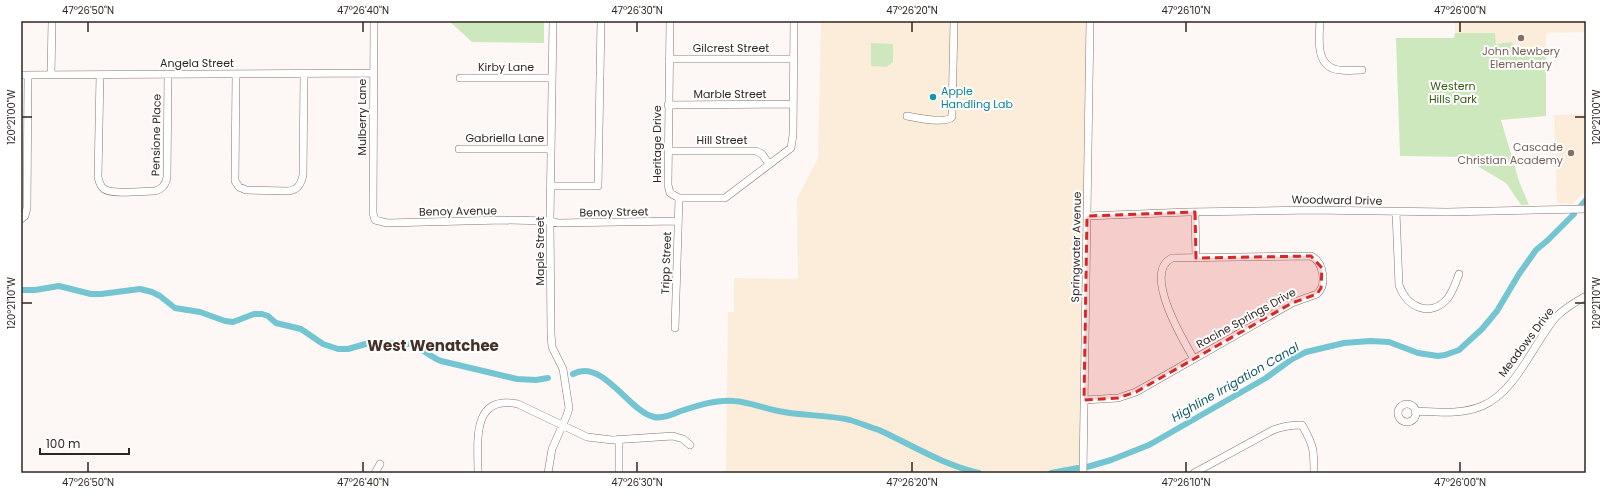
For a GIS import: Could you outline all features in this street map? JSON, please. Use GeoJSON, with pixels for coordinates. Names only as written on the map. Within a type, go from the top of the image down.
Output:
{"type":"FeatureCollection","features":[{"type":"Feature","properties":{"kind":"street"},"geometry":{"type":"LineString","coordinates":[[51,75],[52,21]]}},
{"type":"Feature","properties":{"kind":"street","name":"Mulberry Lane"},"geometry":{"type":"LineString","coordinates":[[373,213],[374,21]]}},
{"type":"Feature","properties":{"kind":"street","name":"Maple Street"},"geometry":{"type":"LineString","coordinates":[[548,473],[552,448],[563,426],[569,408],[563,370],[552,347],[551,334],[550,221],[553,21]]}},
{"type":"Feature","properties":{"kind":"street"},"geometry":{"type":"LineString","coordinates":[[551,186],[598,186],[601,21]]}},
{"type":"Feature","properties":{"kind":"street","name":"Heritage Drive"},"geometry":{"type":"LineString","coordinates":[[670,21],[668,190],[670,193],[679,198]]}},
{"type":"Feature","properties":{"kind":"street"},"geometry":{"type":"LineString","coordinates":[[679,198],[725,198],[789,149],[792,145],[794,21]]}},
{"type":"Feature","properties":{"kind":"street"},"geometry":{"type":"LineString","coordinates":[[908,116],[924,119],[948,120],[952,117],[954,21]]}},
{"type":"Feature","properties":{"kind":"street","name":"Springwater Avenue"},"geometry":{"type":"LineString","coordinates":[[1083,473],[1090,21]]}},
{"type":"Feature","properties":{"kind":"street"},"geometry":{"type":"LineString","coordinates":[[1320,21],[1321,56],[1326,65],[1339,70],[1362,70]]}},
{"type":"Feature","properties":{"kind":"street","name":"Gilcrest Street"},"geometry":{"type":"LineString","coordinates":[[669,59],[793,59]]}},
{"type":"Feature","properties":{"kind":"street","name":"Angela Street"},"geometry":{"type":"LineString","coordinates":[[25,75],[374,73]]}},
{"type":"Feature","properties":{"kind":"street","name":"Pensione Place"},"geometry":{"type":"LineString","coordinates":[[100,75],[99,183],[101,187],[108,191],[134,191],[160,190],[167,181],[168,74]]}},
{"type":"Feature","properties":{"kind":"street"},"geometry":{"type":"LineString","coordinates":[[236,74],[236,185],[246,190],[293,190],[299,186],[303,175],[304,74]]}},
{"type":"Feature","properties":{"kind":"street"},"geometry":{"type":"LineString","coordinates":[[21,219],[25,216],[27,208],[25,75]]}},
{"type":"Feature","properties":{"kind":"street","name":"Kirby Lane"},"geometry":{"type":"LineString","coordinates":[[460,78],[552,78]]}},
{"type":"Feature","properties":{"kind":"street","name":"Marble Street"},"geometry":{"type":"LineString","coordinates":[[668,105],[793,104]]}},
{"type":"Feature","properties":{"kind":"street","name":"Gabriella Lane"},"geometry":{"type":"LineString","coordinates":[[459,149],[551,149]]}},
{"type":"Feature","properties":{"kind":"street","name":"Hill Street"},"geometry":{"type":"LineString","coordinates":[[668,151],[756,151],[762,154],[769,164]]}},
{"type":"Feature","properties":{"kind":"street","name":"Tripp Street"},"geometry":{"type":"LineString","coordinates":[[674,328],[679,198]]}},
{"type":"Feature","properties":{"kind":"street","name":"Woodward Drive"},"geometry":{"type":"LineString","coordinates":[[1087,216],[1311,210],[1396,212],[1586,209]]}},
{"type":"Feature","properties":{"kind":"street"},"geometry":{"type":"LineString","coordinates":[[1195,212],[1196,258]]}},
{"type":"Feature","properties":{"kind":"street"},"geometry":{"type":"LineString","coordinates":[[1396,212],[1399,285],[1403,296],[1410,303],[1418,307],[1426,308],[1434,307],[1442,303],[1449,297],[1459,274]]}},
{"type":"Feature","properties":{"kind":"street","name":"Benoy Avenue"},"geometry":{"type":"LineString","coordinates":[[373,213],[375,220],[387,223],[504,220],[550,221]]}},
{"type":"Feature","properties":{"kind":"street","name":"Benoy Street"},"geometry":{"type":"LineString","coordinates":[[550,221],[558,224],[678,221]]}},
{"type":"Feature","properties":{"kind":"street","name":"Racine Springs Drive"},"geometry":{"type":"LineString","coordinates":[[1084,400],[1106,400],[1128,395],[1194,359],[1292,303],[1317,294],[1320,292],[1322,284],[1322,268],[1316,259],[1312,256],[1172,258],[1166,261],[1162,267],[1163,290],[1166,304],[1175,326],[1194,359]]}},
{"type":"Feature","properties":{"kind":"street","name":"Meadows Drive"},"geometry":{"type":"LineString","coordinates":[[1415,411],[1448,413],[1462,411],[1483,406],[1492,400],[1510,384],[1557,317],[1572,303],[1586,296]]}},
{"type":"Feature","properties":{"kind":"street"},"geometry":{"type":"LineString","coordinates":[[478,473],[480,423],[485,411],[494,405],[508,402],[518,404],[587,437],[595,439],[673,436],[683,439],[690,444]]}},
{"type":"Feature","properties":{"kind":"street"},"geometry":{"type":"LineString","coordinates":[[1194,473],[1285,425],[1302,425],[1312,442],[1314,450],[1314,473]]}},
{"type":"Feature","properties":{"kind":"street"},"geometry":{"type":"LineString","coordinates":[[619,439],[619,473]]}},
{"type":"Feature","properties":{"kind":"street"},"geometry":{"type":"LineString","coordinates":[[375,473],[380,464]]}},
{"type":"Feature","properties":{"kind":"highlighted area"},"geometry":{"type":"Polygon","coordinates":[[[1195,212],[1196,258],[1311,256],[1322,268],[1321,288],[1317,294],[1292,303],[1136,392],[1118,398],[1084,400],[1087,216],[1195,212]]]}},
{"type":"Feature","properties":{"kind":"shaded area"},"geometry":{"type":"Polygon","coordinates":[[[821,21],[1086,21],[1083,473],[726,473],[728,312],[734,312],[734,278],[798,279],[797,199],[818,158],[821,21]]]}},
{"type":"Feature","properties":{"kind":"shaded area","name":"John Newbery Elementary"},"geometry":{"type":"Polygon","coordinates":[[[1455,21],[1586,21],[1586,32],[1546,33],[1546,51],[1522,52],[1511,42],[1495,44],[1495,33],[1455,33],[1455,21]]]}},
{"type":"Feature","properties":{"kind":"shaded area","name":"Cascade Christian Academy"},"geometry":{"type":"Polygon","coordinates":[[[1586,114],[1586,191],[1572,204],[1557,203],[1554,115],[1586,114]]]}},
{"type":"Feature","properties":{"kind":"green space"},"geometry":{"type":"Polygon","coordinates":[[[449,21],[544,21],[544,43],[472,42],[449,21]]]}},
{"type":"Feature","properties":{"kind":"green space","name":"Western Hills Park"},"geometry":{"type":"Polygon","coordinates":[[[1455,33],[1495,33],[1496,44],[1511,42],[1522,52],[1546,51],[1546,116],[1501,120],[1519,181],[1529,205],[1521,205],[1506,183],[1462,157],[1400,156],[1396,38],[1454,38],[1455,33]]]}},
{"type":"Feature","properties":{"kind":"green space"},"geometry":{"type":"Polygon","coordinates":[[[871,43],[893,44],[893,62],[887,67],[871,66],[871,43]]]}},
{"type":"Feature","properties":{"kind":"waterway","name":"Highline Irrigation Canal"},"geometry":{"type":"LineString","coordinates":[[1581,206],[1586,200]]}},
{"type":"Feature","properties":{"kind":"waterway","name":"Highline Irrigation Canal"},"geometry":{"type":"LineString","coordinates":[[1087,467],[1111,460],[1149,445],[1266,378],[1292,359],[1306,352],[1344,343],[1370,341],[1389,342],[1418,353],[1438,356],[1459,350],[1482,329],[1497,311],[1519,274],[1536,250],[1574,214]]}},
{"type":"Feature","properties":{"kind":"waterway","name":"Highline Irrigation Canal"},"geometry":{"type":"LineString","coordinates":[[21,290],[35,290],[59,286],[91,294],[101,294],[140,289],[160,296],[175,308],[200,312],[225,321],[233,322],[254,314],[262,314],[268,316],[276,323],[301,329],[323,344],[338,349],[348,349],[369,343],[411,344],[441,361],[517,379],[536,380],[548,378]]}},
{"type":"Feature","properties":{"kind":"waterway","name":"Highline Irrigation Canal"},"geometry":{"type":"LineString","coordinates":[[573,374],[584,371],[595,373],[605,379],[635,406],[654,417],[664,417],[700,405],[727,401],[747,403],[771,410],[842,418],[879,430],[940,460],[979,473]]}},
{"type":"Feature","properties":{"kind":"waterway","name":"Highline Irrigation Canal"},"geometry":{"type":"LineString","coordinates":[[1051,473],[1078,468]]}},
{"type":"Feature","properties":{"kind":"place","name":"John Newbery Elementary"},"geometry":{"type":"Point","coordinates":[1521,38]}},
{"type":"Feature","properties":{"kind":"place","name":"Apple Handling Lab"},"geometry":{"type":"Point","coordinates":[933,97]}},
{"type":"Feature","properties":{"kind":"place","name":"Cascade Christian Academy"},"geometry":{"type":"Point","coordinates":[1571,153]}},
{"type":"Feature","properties":{"kind":"district","name":"West Wenatchee"},"geometry":{"type":"Point","coordinates":[433,345]}}]}
